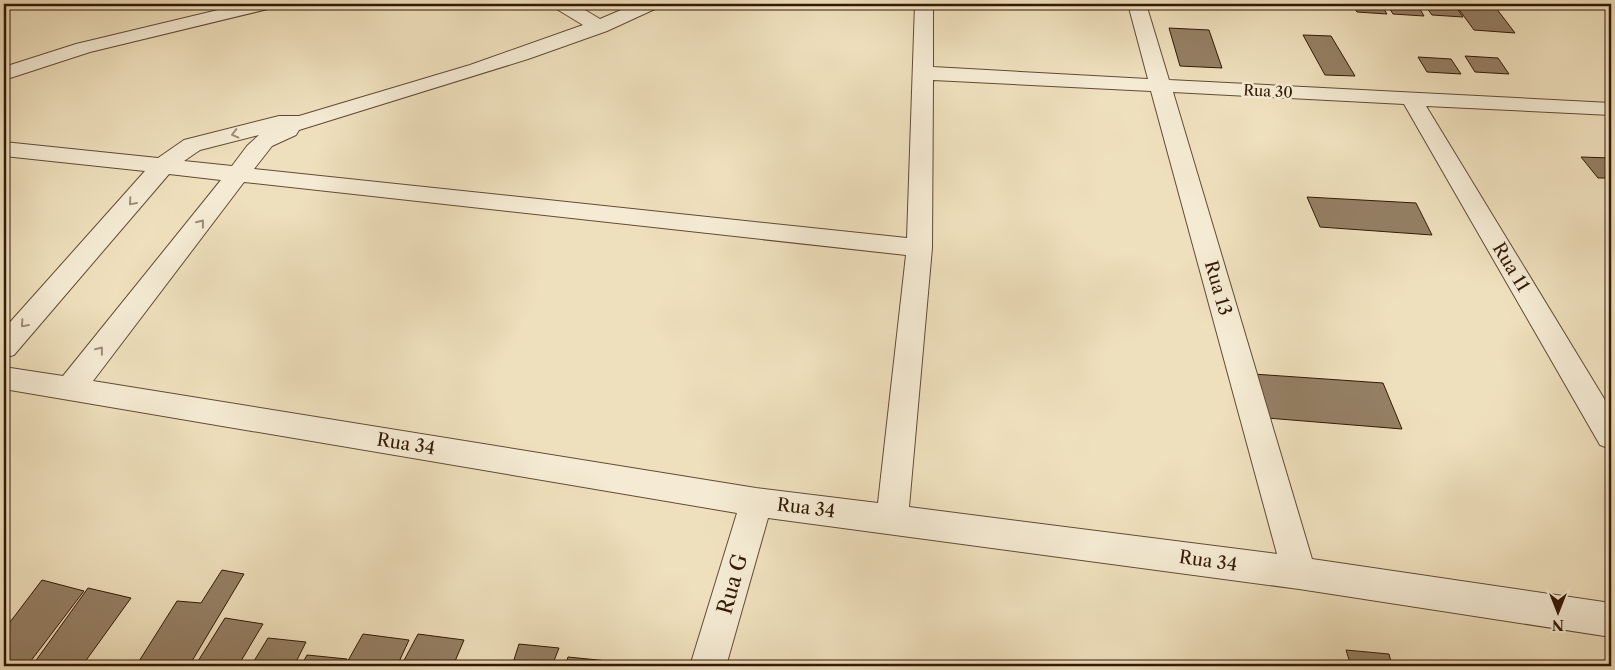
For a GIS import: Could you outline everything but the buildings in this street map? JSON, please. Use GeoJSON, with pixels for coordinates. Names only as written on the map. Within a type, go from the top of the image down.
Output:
{"type":"FeatureCollection","features":[{"type":"Feature","properties":{"kind":"street"},"geometry":{"type":"LineString","coordinates":[[4,74],[83,48],[265,4]]}},
{"type":"Feature","properties":{"kind":"street"},"geometry":{"type":"LineString","coordinates":[[562,4],[600,27]]}},
{"type":"Feature","properties":{"kind":"street"},"geometry":{"type":"LineString","coordinates":[[4,347],[164,165],[192,145],[279,122],[300,123],[450,78],[600,27],[650,4]]}},
{"type":"Feature","properties":{"kind":"street"},"geometry":{"type":"LineString","coordinates":[[892,519],[919,248],[924,4]]}},
{"type":"Feature","properties":{"kind":"street","name":"Rua 13"},"geometry":{"type":"LineString","coordinates":[[1137,4],[1299,573]]}},
{"type":"Feature","properties":{"kind":"street","name":"Rua 30"},"geometry":{"type":"LineString","coordinates":[[924,73],[1611,109]]}},
{"type":"Feature","properties":{"kind":"street","name":"Rua 11"},"geometry":{"type":"LineString","coordinates":[[1411,99],[1611,436]]}},
{"type":"Feature","properties":{"kind":"street"},"geometry":{"type":"LineString","coordinates":[[70,389],[239,173],[257,146],[269,137],[292,129],[300,123]]}},
{"type":"Feature","properties":{"kind":"street"},"geometry":{"type":"LineString","coordinates":[[4,149],[919,248]]}},
{"type":"Feature","properties":{"kind":"street","name":"Rua 34"},"geometry":{"type":"LineString","coordinates":[[4,378],[756,502],[1299,573],[1611,620]]}},
{"type":"Feature","properties":{"kind":"street","name":"Rua G"},"geometry":{"type":"LineString","coordinates":[[708,666],[756,502]]}}]}
